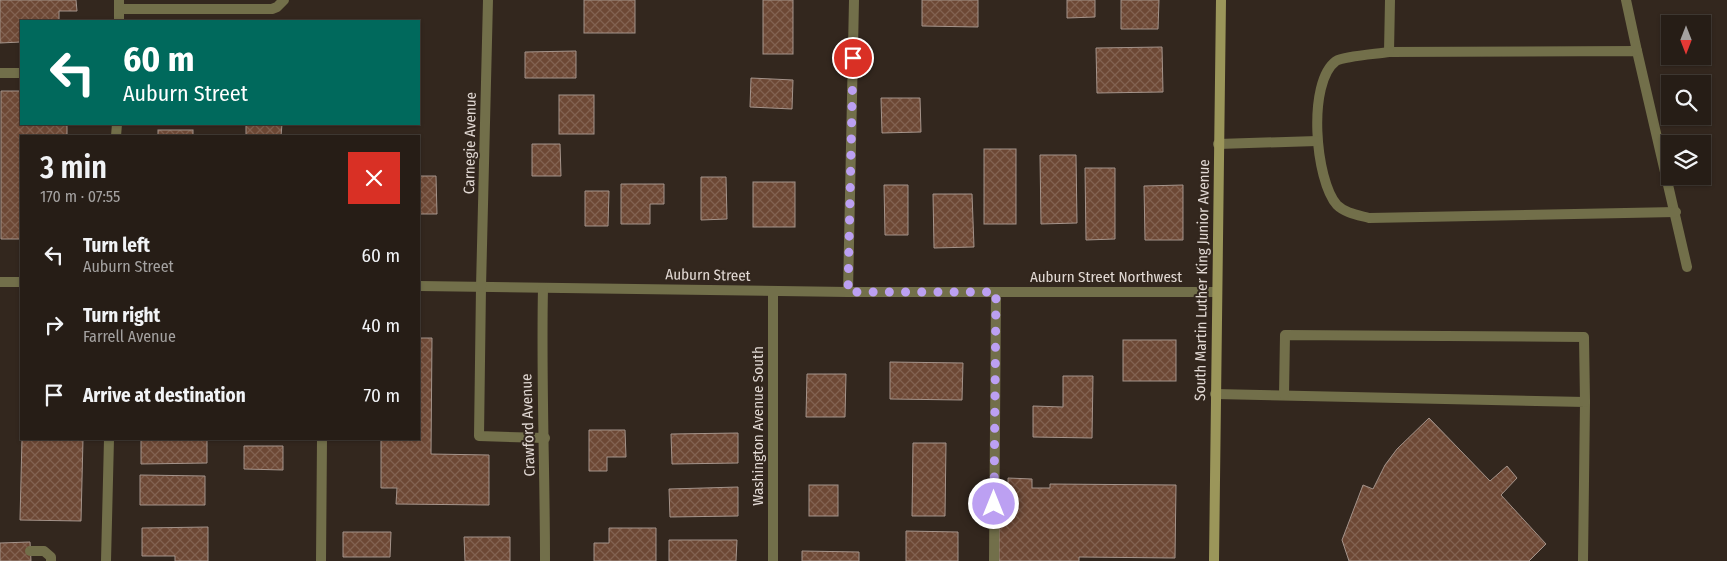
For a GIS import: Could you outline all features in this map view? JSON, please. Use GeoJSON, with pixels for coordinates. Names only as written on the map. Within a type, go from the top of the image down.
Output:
{"type":"FeatureCollection","features":[{"type":"Feature","properties":{"kind":"street"},"geometry":{"type":"LineString","coordinates":[[119,20],[119,4],[245,4],[272,9],[284,0]]}},
{"type":"Feature","properties":{"kind":"street","name":"Carnegie Avenue"},"geometry":{"type":"LineString","coordinates":[[488,0],[479,436],[545,438]]}},
{"type":"Feature","properties":{"kind":"street"},"geometry":{"type":"LineString","coordinates":[[848,292],[854,0]]}},
{"type":"Feature","properties":{"kind":"street","name":"South Martin Luther King Junior Avenue"},"geometry":{"type":"LineString","coordinates":[[1214,561],[1221,0]]}},
{"type":"Feature","properties":{"kind":"street"},"geometry":{"type":"LineString","coordinates":[[1389,52],[1390,0]]}},
{"type":"Feature","properties":{"kind":"street"},"geometry":{"type":"LineString","coordinates":[[1626,0],[1676,212],[1687,267]]}},
{"type":"Feature","properties":{"kind":"street"},"geometry":{"type":"LineString","coordinates":[[1638,51],[1389,52],[1337,60],[1325,74],[1320,99],[1317,142],[1328,192],[1338,206],[1353,214],[1369,218],[1676,212]]}},
{"type":"Feature","properties":{"kind":"street"},"geometry":{"type":"LineString","coordinates":[[0,73],[20,73]]}},
{"type":"Feature","properties":{"kind":"street"},"geometry":{"type":"LineString","coordinates":[[1218,144],[1317,142]]}},
{"type":"Feature","properties":{"kind":"street"},"geometry":{"type":"LineString","coordinates":[[0,282],[20,282]]}},
{"type":"Feature","properties":{"kind":"street","name":"Auburn Street"},"geometry":{"type":"LineString","coordinates":[[420,286],[848,292],[996,292]]}},
{"type":"Feature","properties":{"kind":"street","name":"Crawford Avenue"},"geometry":{"type":"LineString","coordinates":[[543,288],[542,366],[545,438],[545,561]]}},
{"type":"Feature","properties":{"kind":"street","name":"Washington Avenue South"},"geometry":{"type":"LineString","coordinates":[[773,561],[774,291]]}},
{"type":"Feature","properties":{"kind":"street"},"geometry":{"type":"LineString","coordinates":[[994,561],[996,292]]}},
{"type":"Feature","properties":{"kind":"street","name":"Auburn Street Northwest"},"geometry":{"type":"LineString","coordinates":[[996,292],[1216,292]]}},
{"type":"Feature","properties":{"kind":"street"},"geometry":{"type":"LineString","coordinates":[[1284,395],[1285,335],[1584,338],[1583,561]]}},
{"type":"Feature","properties":{"kind":"street"},"geometry":{"type":"LineString","coordinates":[[1215,394],[1585,402]]}},
{"type":"Feature","properties":{"kind":"street"},"geometry":{"type":"LineString","coordinates":[[106,561],[109,440]]}},
{"type":"Feature","properties":{"kind":"street"},"geometry":{"type":"LineString","coordinates":[[321,561],[322,440]]}},
{"type":"Feature","properties":{"kind":"street"},"geometry":{"type":"LineString","coordinates":[[30,551],[44,551],[49,560]]}},
{"type":"Feature","properties":{"kind":"building"},"geometry":{"type":"Polygon","coordinates":[[[0,0],[76,0],[77,11],[59,11],[59,20],[20,20],[20,42],[0,43],[0,0]]]}},
{"type":"Feature","properties":{"kind":"building"},"geometry":{"type":"Polygon","coordinates":[[[584,0],[635,0],[635,33],[584,33],[584,0]]]}},
{"type":"Feature","properties":{"kind":"building"},"geometry":{"type":"Polygon","coordinates":[[[763,0],[793,0],[793,54],[763,54],[763,0]]]}},
{"type":"Feature","properties":{"kind":"building"},"geometry":{"type":"Polygon","coordinates":[[[922,0],[978,0],[978,27],[922,26],[922,0]]]}},
{"type":"Feature","properties":{"kind":"building"},"geometry":{"type":"Polygon","coordinates":[[[1067,0],[1095,0],[1095,17],[1067,18],[1067,0]]]}},
{"type":"Feature","properties":{"kind":"building"},"geometry":{"type":"Polygon","coordinates":[[[1121,0],[1159,0],[1158,29],[1121,29],[1121,0]]]}},
{"type":"Feature","properties":{"kind":"building"},"geometry":{"type":"Polygon","coordinates":[[[1162,47],[1163,92],[1097,93],[1096,48],[1162,47]]]}},
{"type":"Feature","properties":{"kind":"building"},"geometry":{"type":"Polygon","coordinates":[[[576,51],[576,78],[525,78],[525,52],[576,51]]]}},
{"type":"Feature","properties":{"kind":"building"},"geometry":{"type":"Polygon","coordinates":[[[751,78],[793,80],[792,109],[750,107],[751,78]]]}},
{"type":"Feature","properties":{"kind":"building"},"geometry":{"type":"Polygon","coordinates":[[[1,91],[20,91],[20,125],[67,125],[67,135],[20,135],[20,239],[1,239],[1,91]]]}},
{"type":"Feature","properties":{"kind":"building"},"geometry":{"type":"Polygon","coordinates":[[[559,95],[594,95],[594,134],[559,134],[559,95]]]}},
{"type":"Feature","properties":{"kind":"building"},"geometry":{"type":"Polygon","coordinates":[[[881,98],[920,98],[921,132],[882,133],[881,98]]]}},
{"type":"Feature","properties":{"kind":"building"},"geometry":{"type":"Polygon","coordinates":[[[246,125],[282,125],[281,135],[246,135],[246,125]]]}},
{"type":"Feature","properties":{"kind":"building"},"geometry":{"type":"Polygon","coordinates":[[[158,130],[193,130],[193,135],[158,135],[158,130]]]}},
{"type":"Feature","properties":{"kind":"building"},"geometry":{"type":"Polygon","coordinates":[[[532,144],[560,144],[561,176],[532,176],[532,144]]]}},
{"type":"Feature","properties":{"kind":"building"},"geometry":{"type":"Polygon","coordinates":[[[984,149],[1016,149],[1016,224],[984,224],[984,149]]]}},
{"type":"Feature","properties":{"kind":"building"},"geometry":{"type":"Polygon","coordinates":[[[1040,155],[1076,155],[1077,223],[1041,224],[1040,155]]]}},
{"type":"Feature","properties":{"kind":"building"},"geometry":{"type":"Polygon","coordinates":[[[1085,168],[1115,168],[1115,239],[1086,240],[1085,168]]]}},
{"type":"Feature","properties":{"kind":"building"},"geometry":{"type":"Polygon","coordinates":[[[420,176],[436,176],[437,214],[420,214],[420,176]]]}},
{"type":"Feature","properties":{"kind":"building"},"geometry":{"type":"Polygon","coordinates":[[[701,177],[726,177],[727,219],[701,220],[701,177]]]}},
{"type":"Feature","properties":{"kind":"building"},"geometry":{"type":"Polygon","coordinates":[[[753,182],[795,182],[795,227],[753,227],[753,182]]]}},
{"type":"Feature","properties":{"kind":"building"},"geometry":{"type":"Polygon","coordinates":[[[621,184],[664,184],[664,204],[650,204],[650,224],[621,224],[621,184]]]}},
{"type":"Feature","properties":{"kind":"building"},"geometry":{"type":"Polygon","coordinates":[[[884,185],[908,185],[908,235],[885,235],[884,185]]]}},
{"type":"Feature","properties":{"kind":"building"},"geometry":{"type":"Polygon","coordinates":[[[1183,185],[1183,240],[1145,240],[1144,186],[1183,185]]]}},
{"type":"Feature","properties":{"kind":"building"},"geometry":{"type":"Polygon","coordinates":[[[585,191],[609,191],[608,226],[585,226],[585,191]]]}},
{"type":"Feature","properties":{"kind":"building"},"geometry":{"type":"Polygon","coordinates":[[[933,194],[972,194],[974,247],[934,248],[933,194]]]}},
{"type":"Feature","properties":{"kind":"building"},"geometry":{"type":"Polygon","coordinates":[[[420,338],[432,338],[431,454],[489,455],[489,505],[396,504],[397,488],[381,488],[381,440],[420,440],[420,338]]]}},
{"type":"Feature","properties":{"kind":"building"},"geometry":{"type":"Polygon","coordinates":[[[1123,340],[1176,340],[1176,381],[1123,381],[1123,340]]]}},
{"type":"Feature","properties":{"kind":"building"},"geometry":{"type":"Polygon","coordinates":[[[890,362],[963,363],[962,400],[890,399],[890,362]]]}},
{"type":"Feature","properties":{"kind":"building"},"geometry":{"type":"Polygon","coordinates":[[[807,374],[846,374],[845,417],[806,417],[807,374]]]}},
{"type":"Feature","properties":{"kind":"building"},"geometry":{"type":"Polygon","coordinates":[[[1063,376],[1093,376],[1092,438],[1033,437],[1033,406],[1063,407],[1063,376]]]}},
{"type":"Feature","properties":{"kind":"building"},"geometry":{"type":"Polygon","coordinates":[[[1429,418],[1490,481],[1507,466],[1517,478],[1501,495],[1546,544],[1529,561],[1349,561],[1342,540],[1363,485],[1373,489],[1385,465],[1397,449],[1429,418]]]}},
{"type":"Feature","properties":{"kind":"building"},"geometry":{"type":"Polygon","coordinates":[[[589,430],[625,430],[626,457],[607,457],[607,471],[589,471],[589,430]]]}},
{"type":"Feature","properties":{"kind":"building"},"geometry":{"type":"Polygon","coordinates":[[[738,433],[738,463],[672,464],[671,434],[738,433]]]}},
{"type":"Feature","properties":{"kind":"building"},"geometry":{"type":"Polygon","coordinates":[[[22,440],[83,440],[81,521],[20,520],[22,440]]]}},
{"type":"Feature","properties":{"kind":"building"},"geometry":{"type":"Polygon","coordinates":[[[141,440],[207,440],[207,463],[141,464],[141,440]]]}},
{"type":"Feature","properties":{"kind":"building"},"geometry":{"type":"Polygon","coordinates":[[[913,443],[946,443],[945,516],[912,516],[913,443]]]}},
{"type":"Feature","properties":{"kind":"building"},"geometry":{"type":"Polygon","coordinates":[[[244,446],[283,446],[283,470],[244,469],[244,446]]]}},
{"type":"Feature","properties":{"kind":"building"},"geometry":{"type":"Polygon","coordinates":[[[140,475],[205,476],[205,505],[140,505],[140,475]]]}},
{"type":"Feature","properties":{"kind":"building"},"geometry":{"type":"Polygon","coordinates":[[[1008,478],[1032,479],[1032,488],[1050,488],[1050,484],[1176,485],[1175,558],[1079,557],[1079,561],[999,561],[999,518],[1008,518],[1008,478]]]}},
{"type":"Feature","properties":{"kind":"building"},"geometry":{"type":"Polygon","coordinates":[[[809,485],[838,485],[838,516],[809,516],[809,485]]]}},
{"type":"Feature","properties":{"kind":"building"},"geometry":{"type":"Polygon","coordinates":[[[738,487],[738,516],[670,517],[669,489],[738,487]]]}},
{"type":"Feature","properties":{"kind":"building"},"geometry":{"type":"Polygon","coordinates":[[[208,527],[208,561],[175,561],[175,556],[142,556],[142,528],[208,527]]]}},
{"type":"Feature","properties":{"kind":"building"},"geometry":{"type":"Polygon","coordinates":[[[609,528],[656,528],[656,561],[594,561],[594,543],[609,543],[609,528]]]}},
{"type":"Feature","properties":{"kind":"building"},"geometry":{"type":"Polygon","coordinates":[[[906,531],[958,532],[958,561],[906,561],[906,531]]]}},
{"type":"Feature","properties":{"kind":"building"},"geometry":{"type":"Polygon","coordinates":[[[343,532],[391,532],[390,557],[343,557],[343,532]]]}},
{"type":"Feature","properties":{"kind":"building"},"geometry":{"type":"Polygon","coordinates":[[[464,537],[510,537],[510,561],[465,561],[464,537]]]}},
{"type":"Feature","properties":{"kind":"building"},"geometry":{"type":"Polygon","coordinates":[[[669,540],[737,540],[736,561],[669,561],[669,540]]]}},
{"type":"Feature","properties":{"kind":"building"},"geometry":{"type":"Polygon","coordinates":[[[30,542],[31,561],[0,561],[0,543],[30,542]]]}},
{"type":"Feature","properties":{"kind":"building"},"geometry":{"type":"Polygon","coordinates":[[[802,551],[859,552],[859,561],[802,561],[802,551]]]}},
{"type":"Feature","properties":{"kind":"route"},"geometry":{"type":"LineString","coordinates":[[853,58],[848,292],[996,292],[994,504]]}}]}
